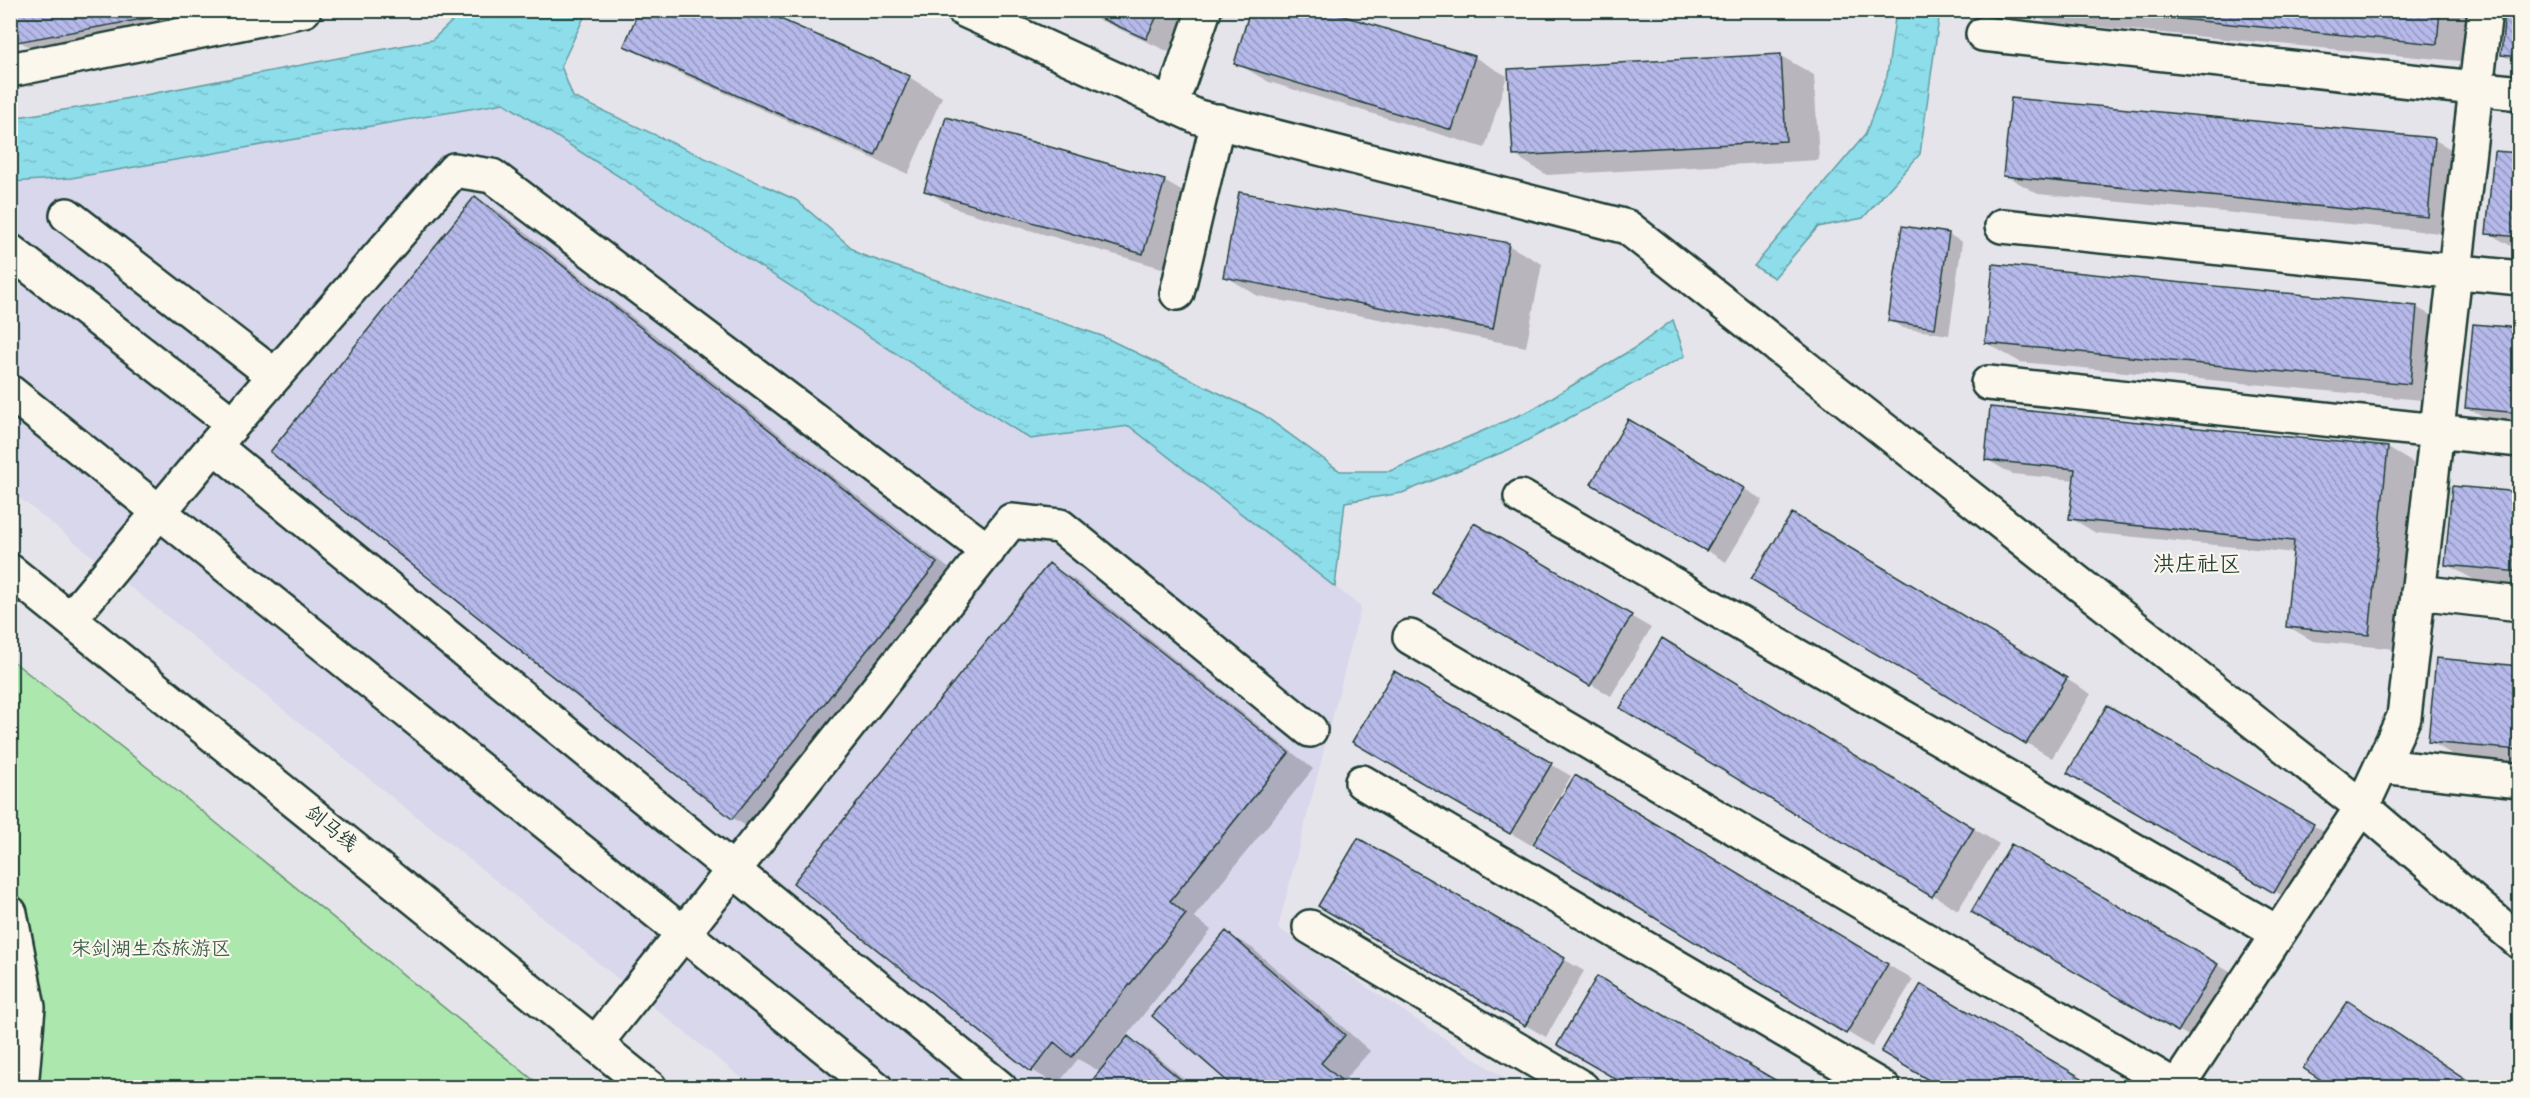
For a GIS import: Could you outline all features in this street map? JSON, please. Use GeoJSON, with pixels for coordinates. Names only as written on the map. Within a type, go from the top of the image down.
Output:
{"type":"FeatureCollection","features":[{"type":"Feature","properties":{"kind":"main road"},"geometry":{"type":"LineString","coordinates":[[10,70],[303,10]]}},
{"type":"Feature","properties":{"kind":"main road"},"geometry":{"type":"LineString","coordinates":[[964,10],[1198,117],[1627,227],[2362,807],[2518,939]]}},
{"type":"Feature","properties":{"kind":"main road"},"geometry":{"type":"LineString","coordinates":[[1171,105],[1204,10]]}},
{"type":"Feature","properties":{"kind":"main road"},"geometry":{"type":"LineString","coordinates":[[1410,637],[2176,1087],[2362,807],[2404,717],[2485,10]]}},
{"type":"Feature","properties":{"kind":"main road"},"geometry":{"type":"LineString","coordinates":[[1983,34],[2520,93]]}},
{"type":"Feature","properties":{"kind":"main road"},"geometry":{"type":"LineString","coordinates":[[1177,293],[1218,121]]}},
{"type":"Feature","properties":{"kind":"main road"},"geometry":{"type":"LineString","coordinates":[[71,618],[224,435],[454,170],[492,176],[988,551]]}},
{"type":"Feature","properties":{"kind":"main road"},"geometry":{"type":"LineString","coordinates":[[67,215],[275,376]]}},
{"type":"Feature","properties":{"kind":"main road"},"geometry":{"type":"LineString","coordinates":[[2002,226],[2520,278]]}},
{"type":"Feature","properties":{"kind":"main road"},"geometry":{"type":"LineString","coordinates":[[10,251],[734,870],[1000,1088]]}},
{"type":"Feature","properties":{"kind":"main road"},"geometry":{"type":"LineString","coordinates":[[1988,383],[2520,440]]}},
{"type":"Feature","properties":{"kind":"main road"},"geometry":{"type":"LineString","coordinates":[[10,392],[876,1088]]}},
{"type":"Feature","properties":{"kind":"main road"},"geometry":{"type":"LineString","coordinates":[[1521,497],[2278,933]]}},
{"type":"Feature","properties":{"kind":"main road"},"geometry":{"type":"LineString","coordinates":[[596,1044],[1011,521],[1060,526],[1310,730]]}},
{"type":"Feature","properties":{"kind":"main road","name":"剑马线"},"geometry":{"type":"LineString","coordinates":[[10,571],[650,1088]]}},
{"type":"Feature","properties":{"kind":"main road"},"geometry":{"type":"LineString","coordinates":[[2418,592],[2520,604]]}},
{"type":"Feature","properties":{"kind":"main road"},"geometry":{"type":"LineString","coordinates":[[2381,766],[2520,781]]}},
{"type":"Feature","properties":{"kind":"main road"},"geometry":{"type":"LineString","coordinates":[[1362,782],[1882,1088]]}},
{"type":"Feature","properties":{"kind":"main road"},"geometry":{"type":"LineString","coordinates":[[10,913],[28,1007],[21,1088]]}},
{"type":"Feature","properties":{"kind":"main road"},"geometry":{"type":"LineString","coordinates":[[1310,927],[1582,1088]]}},
{"type":"Feature","properties":{"kind":"shaded area"},"geometry":{"type":"Polygon","coordinates":[[[504,103],[1030,439],[1129,426],[1361,607],[1278,928],[1518,1087],[753,1087],[11,491],[10,182],[71,178],[504,103]]]}},
{"type":"Feature","properties":{"kind":"green space","name":"宋剑湖生态旅游区"},"geometry":{"type":"Polygon","coordinates":[[[10,659],[172,787],[542,1087],[11,1087],[10,659]]]}},
{"type":"Feature","properties":{"kind":"water"},"geometry":{"type":"Polygon","coordinates":[[[463,11],[587,11],[561,66],[573,97],[796,200],[859,254],[1102,336],[1262,414],[1340,471],[1390,471],[1531,410],[1636,347],[1673,320],[1685,356],[1513,448],[1402,493],[1345,502],[1335,587],[1129,426],[1030,439],[504,103],[71,178],[11,182],[11,118],[77,108],[432,40],[463,11]]]}},
{"type":"Feature","properties":{"kind":"water"},"geometry":{"type":"Polygon","coordinates":[[[1896,11],[1940,11],[1920,154],[1863,218],[1818,227],[1774,278],[1754,266],[1865,135],[1887,76],[1896,11]]]}},
{"type":"Feature","properties":{"kind":"building"},"geometry":{"type":"Polygon","coordinates":[[[11,10],[192,10],[17,42],[11,10]]]}},
{"type":"Feature","properties":{"kind":"building"},"geometry":{"type":"Polygon","coordinates":[[[639,10],[760,10],[910,76],[875,156],[624,46],[639,10]]]}},
{"type":"Feature","properties":{"kind":"building"},"geometry":{"type":"Polygon","coordinates":[[[1083,10],[1160,10],[1146,39],[1083,10]]]}},
{"type":"Feature","properties":{"kind":"building"},"geometry":{"type":"Polygon","coordinates":[[[1250,10],[1324,10],[1475,56],[1452,130],[1234,64],[1250,10]]]}},
{"type":"Feature","properties":{"kind":"building"},"geometry":{"type":"Polygon","coordinates":[[[2086,10],[2440,10],[2437,44],[2086,10]]]}},
{"type":"Feature","properties":{"kind":"building"},"geometry":{"type":"Polygon","coordinates":[[[2505,10],[2520,10],[2520,57],[2501,55],[2505,10]]]}},
{"type":"Feature","properties":{"kind":"building"},"geometry":{"type":"Polygon","coordinates":[[[1781,54],[1786,141],[1513,156],[1508,69],[1781,54]]]}},
{"type":"Feature","properties":{"kind":"building"},"geometry":{"type":"Polygon","coordinates":[[[2011,98],[2435,138],[2428,217],[2003,176],[2011,98]]]}},
{"type":"Feature","properties":{"kind":"building"},"geometry":{"type":"Polygon","coordinates":[[[946,117],[1165,180],[1143,254],[924,191],[946,117]]]}},
{"type":"Feature","properties":{"kind":"building"},"geometry":{"type":"Polygon","coordinates":[[[2494,151],[2520,153],[2520,237],[2486,234],[2494,151]]]}},
{"type":"Feature","properties":{"kind":"building"},"geometry":{"type":"Polygon","coordinates":[[[1239,192],[1509,243],[1493,329],[1223,277],[1239,192]]]}},
{"type":"Feature","properties":{"kind":"building"},"geometry":{"type":"Polygon","coordinates":[[[475,196],[937,563],[732,819],[270,452],[475,196]]]}},
{"type":"Feature","properties":{"kind":"building"},"geometry":{"type":"Polygon","coordinates":[[[1902,226],[1949,233],[1935,328],[1888,321],[1902,226]]]}},
{"type":"Feature","properties":{"kind":"building"},"geometry":{"type":"Polygon","coordinates":[[[1993,264],[2417,306],[2410,384],[1985,343],[1993,264]]]}},
{"type":"Feature","properties":{"kind":"building"},"geometry":{"type":"Polygon","coordinates":[[[2473,324],[2520,328],[2520,413],[2465,408],[2473,324]]]}},
{"type":"Feature","properties":{"kind":"building"},"geometry":{"type":"Polygon","coordinates":[[[1990,407],[2388,447],[2369,635],[2286,627],[2294,541],[2069,519],[2075,469],[1985,460],[1990,407]]]}},
{"type":"Feature","properties":{"kind":"building"},"geometry":{"type":"Polygon","coordinates":[[[1628,419],[1744,488],[1706,551],[1591,484],[1628,419]]]}},
{"type":"Feature","properties":{"kind":"building"},"geometry":{"type":"Polygon","coordinates":[[[2452,486],[2520,492],[2520,572],[2445,565],[2452,486]]]}},
{"type":"Feature","properties":{"kind":"building"},"geometry":{"type":"Polygon","coordinates":[[[1792,513],[2067,678],[2026,744],[1751,579],[1792,513]]]}},
{"type":"Feature","properties":{"kind":"building"},"geometry":{"type":"Polygon","coordinates":[[[1474,523],[1632,615],[1590,686],[1432,593],[1474,523]]]}},
{"type":"Feature","properties":{"kind":"building"},"geometry":{"type":"Polygon","coordinates":[[[1049,563],[1289,753],[1170,901],[1186,914],[1072,1057],[1054,1042],[1031,1072],[793,883],[1049,563]]]}},
{"type":"Feature","properties":{"kind":"building"},"geometry":{"type":"Polygon","coordinates":[[[1662,638],[1974,828],[1932,897],[1620,708],[1662,638]]]}},
{"type":"Feature","properties":{"kind":"building"},"geometry":{"type":"Polygon","coordinates":[[[2436,658],[2520,666],[2520,750],[2428,742],[2436,658]]]}},
{"type":"Feature","properties":{"kind":"building"},"geometry":{"type":"Polygon","coordinates":[[[1394,671],[1552,763],[1510,834],[1352,742],[1394,671]]]}},
{"type":"Feature","properties":{"kind":"building"},"geometry":{"type":"Polygon","coordinates":[[[2107,705],[2314,824],[2274,893],[2067,773],[2107,705]]]}},
{"type":"Feature","properties":{"kind":"building"},"geometry":{"type":"Polygon","coordinates":[[[1575,775],[1888,964],[1846,1034],[1533,844],[1575,775]]]}},
{"type":"Feature","properties":{"kind":"building"},"geometry":{"type":"Polygon","coordinates":[[[1358,838],[1565,958],[1525,1026],[1318,906],[1358,838]]]}},
{"type":"Feature","properties":{"kind":"building"},"geometry":{"type":"Polygon","coordinates":[[[2011,844],[2218,964],[2178,1032],[1971,912],[2011,844]]]}},
{"type":"Feature","properties":{"kind":"building"},"geometry":{"type":"Polygon","coordinates":[[[1226,931],[1345,1035],[1321,1063],[1350,1088],[1235,1088],[1152,1016],[1226,931]]]}},
{"type":"Feature","properties":{"kind":"building"},"geometry":{"type":"Polygon","coordinates":[[[1597,976],[1789,1088],[1631,1088],[1557,1045],[1597,976]]]}},
{"type":"Feature","properties":{"kind":"building"},"geometry":{"type":"Polygon","coordinates":[[[1921,984],[2099,1088],[1942,1088],[1881,1052],[1921,984]]]}},
{"type":"Feature","properties":{"kind":"building"},"geometry":{"type":"Polygon","coordinates":[[[2348,1001],[2479,1088],[2333,1088],[2303,1068],[2348,1001]]]}},
{"type":"Feature","properties":{"kind":"building"},"geometry":{"type":"Polygon","coordinates":[[[1128,1036],[1191,1088],[1086,1088],[1128,1036]]]}},
{"type":"Feature","properties":{"kind":"district","name":"洪庄社区"},"geometry":{"type":"Point","coordinates":[2197,565]}}]}
